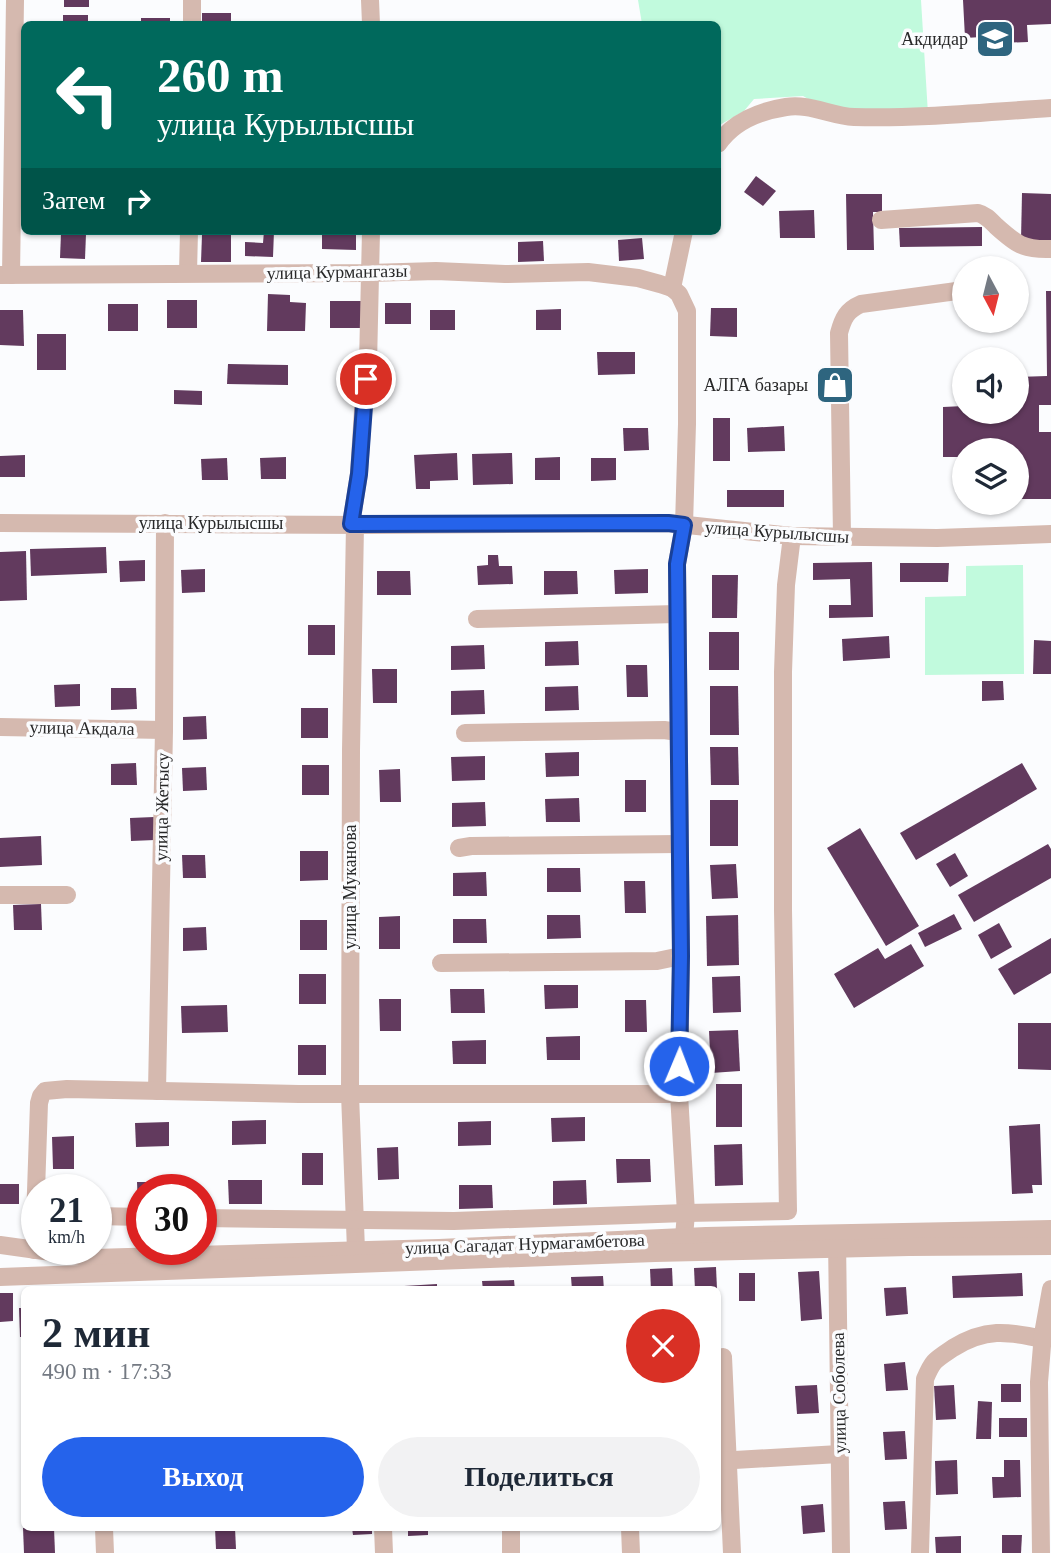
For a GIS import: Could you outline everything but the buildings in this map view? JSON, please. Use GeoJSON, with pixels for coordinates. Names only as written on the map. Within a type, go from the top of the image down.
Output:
{"type":"FeatureCollection","features":[{"type":"Feature","properties":{"kind":"street"},"geometry":{"type":"LineString","coordinates":[[6,275],[16,0]]}},
{"type":"Feature","properties":{"kind":"street"},"geometry":{"type":"LineString","coordinates":[[192,0],[192,21]]}},
{"type":"Feature","properties":{"kind":"street"},"geometry":{"type":"LineString","coordinates":[[370,0],[371,21]]}},
{"type":"Feature","properties":{"kind":"street"},"geometry":{"type":"LineString","coordinates":[[721,140],[728,132],[748,119],[763,112],[787,107],[808,108],[852,117],[902,117],[1051,108]]}},
{"type":"Feature","properties":{"kind":"street"},"geometry":{"type":"LineString","coordinates":[[881,220],[978,213],[983,214],[1020,246],[1035,250],[1051,249]]}},
{"type":"Feature","properties":{"kind":"street"},"geometry":{"type":"LineString","coordinates":[[188,273],[189,235]]}},
{"type":"Feature","properties":{"kind":"street","name":"улица Муканова"},"geometry":{"type":"LineString","coordinates":[[356,1250],[350,1094],[353,525],[368,364],[371,235]]}},
{"type":"Feature","properties":{"kind":"street"},"geometry":{"type":"LineString","coordinates":[[683,235],[672,288],[679,294],[687,311],[684,525],[677,564],[681,956],[679,1094],[686,1213],[684,1237]]}},
{"type":"Feature","properties":{"kind":"street","name":"улица Курмангазы"},"geometry":{"type":"LineString","coordinates":[[6,275],[588,272],[638,278],[672,288]]}},
{"type":"Feature","properties":{"kind":"street"},"geometry":{"type":"LineString","coordinates":[[842,537],[839,332],[846,313],[861,304],[952,292]]}},
{"type":"Feature","properties":{"kind":"street","name":"улица Курылысшы"},"geometry":{"type":"LineString","coordinates":[[0,523],[668,523],[792,536],[937,538],[1051,534]]}},
{"type":"Feature","properties":{"kind":"street","name":"улица Жетысу"},"geometry":{"type":"LineString","coordinates":[[158,1091],[165,523]]}},
{"type":"Feature","properties":{"kind":"street"},"geometry":{"type":"LineString","coordinates":[[217,1219],[454,1221],[788,1211],[783,685],[786,585],[792,536]]}},
{"type":"Feature","properties":{"kind":"street"},"geometry":{"type":"LineString","coordinates":[[477,619],[677,614]]}},
{"type":"Feature","properties":{"kind":"street","name":"улица Акдала"},"geometry":{"type":"LineString","coordinates":[[0,727],[164,730]]}},
{"type":"Feature","properties":{"kind":"street"},"geometry":{"type":"LineString","coordinates":[[465,733],[678,732]]}},
{"type":"Feature","properties":{"kind":"street"},"geometry":{"type":"LineString","coordinates":[[459,848],[679,844]]}},
{"type":"Feature","properties":{"kind":"street"},"geometry":{"type":"LineString","coordinates":[[0,895],[67,895]]}},
{"type":"Feature","properties":{"kind":"street"},"geometry":{"type":"LineString","coordinates":[[442,963],[657,961],[681,956]]}},
{"type":"Feature","properties":{"kind":"street"},"geometry":{"type":"LineString","coordinates":[[37,1174],[39,1103],[45,1090],[679,1094]]}},
{"type":"Feature","properties":{"kind":"street","name":"улица Сагадат Нурмагамбетова"},"geometry":{"type":"LineString","coordinates":[[74,1265],[98,1274],[356,1250],[684,1237],[837,1241],[1051,1229]]}},
{"type":"Feature","properties":{"kind":"street"},"geometry":{"type":"LineString","coordinates":[[0,1278],[655,1253],[837,1241],[1051,1246]]}},
{"type":"Feature","properties":{"kind":"street","name":"улица Соболева"},"geometry":{"type":"LineString","coordinates":[[837,1241],[841,1553]]}},
{"type":"Feature","properties":{"kind":"street","name":"улица Сагадат Нурмагамбетова"},"geometry":{"type":"LineString","coordinates":[[0,1245],[21,1248]]}},
{"type":"Feature","properties":{"kind":"street"},"geometry":{"type":"LineString","coordinates":[[1041,1553],[1039,1382],[1051,1289]]}},
{"type":"Feature","properties":{"kind":"street"},"geometry":{"type":"LineString","coordinates":[[920,1553],[925,1379],[932,1362],[964,1340],[988,1333],[1017,1333],[1043,1339]]}},
{"type":"Feature","properties":{"kind":"street"},"geometry":{"type":"LineString","coordinates":[[721,1357],[722,1461],[732,1553]]}},
{"type":"Feature","properties":{"kind":"street"},"geometry":{"type":"LineString","coordinates":[[722,1461],[839,1454]]}},
{"type":"Feature","properties":{"kind":"street"},"geometry":{"type":"LineString","coordinates":[[104,1531],[105,1553]]}},
{"type":"Feature","properties":{"kind":"street"},"geometry":{"type":"LineString","coordinates":[[383,1531],[384,1553]]}},
{"type":"Feature","properties":{"kind":"street"},"geometry":{"type":"LineString","coordinates":[[511,1531],[512,1553]]}},
{"type":"Feature","properties":{"kind":"street"},"geometry":{"type":"LineString","coordinates":[[630,1531],[631,1553]]}},
{"type":"Feature","properties":{"kind":"green space"},"geometry":{"type":"Polygon","coordinates":[[[638,0],[921,0],[928,114],[829,111],[803,96],[754,99],[744,111],[721,124],[721,21],[642,21],[638,0]]]}},
{"type":"Feature","properties":{"kind":"green space"},"geometry":{"type":"Polygon","coordinates":[[[1023,565],[1024,674],[925,675],[925,597],[966,596],[966,566],[1023,565]]]}},
{"type":"Feature","properties":{"kind":"place","name":"Акдидар"},"geometry":{"type":"Point","coordinates":[995,39]}},
{"type":"Feature","properties":{"kind":"place","name":"АЛГА базары"},"geometry":{"type":"Point","coordinates":[835,385]}},
{"type":"Feature","properties":{"kind":"route"},"geometry":{"type":"LineString","coordinates":[[366,379],[359,474],[351,524],[684,525],[677,564],[681,956],[679,1066]]}}]}
